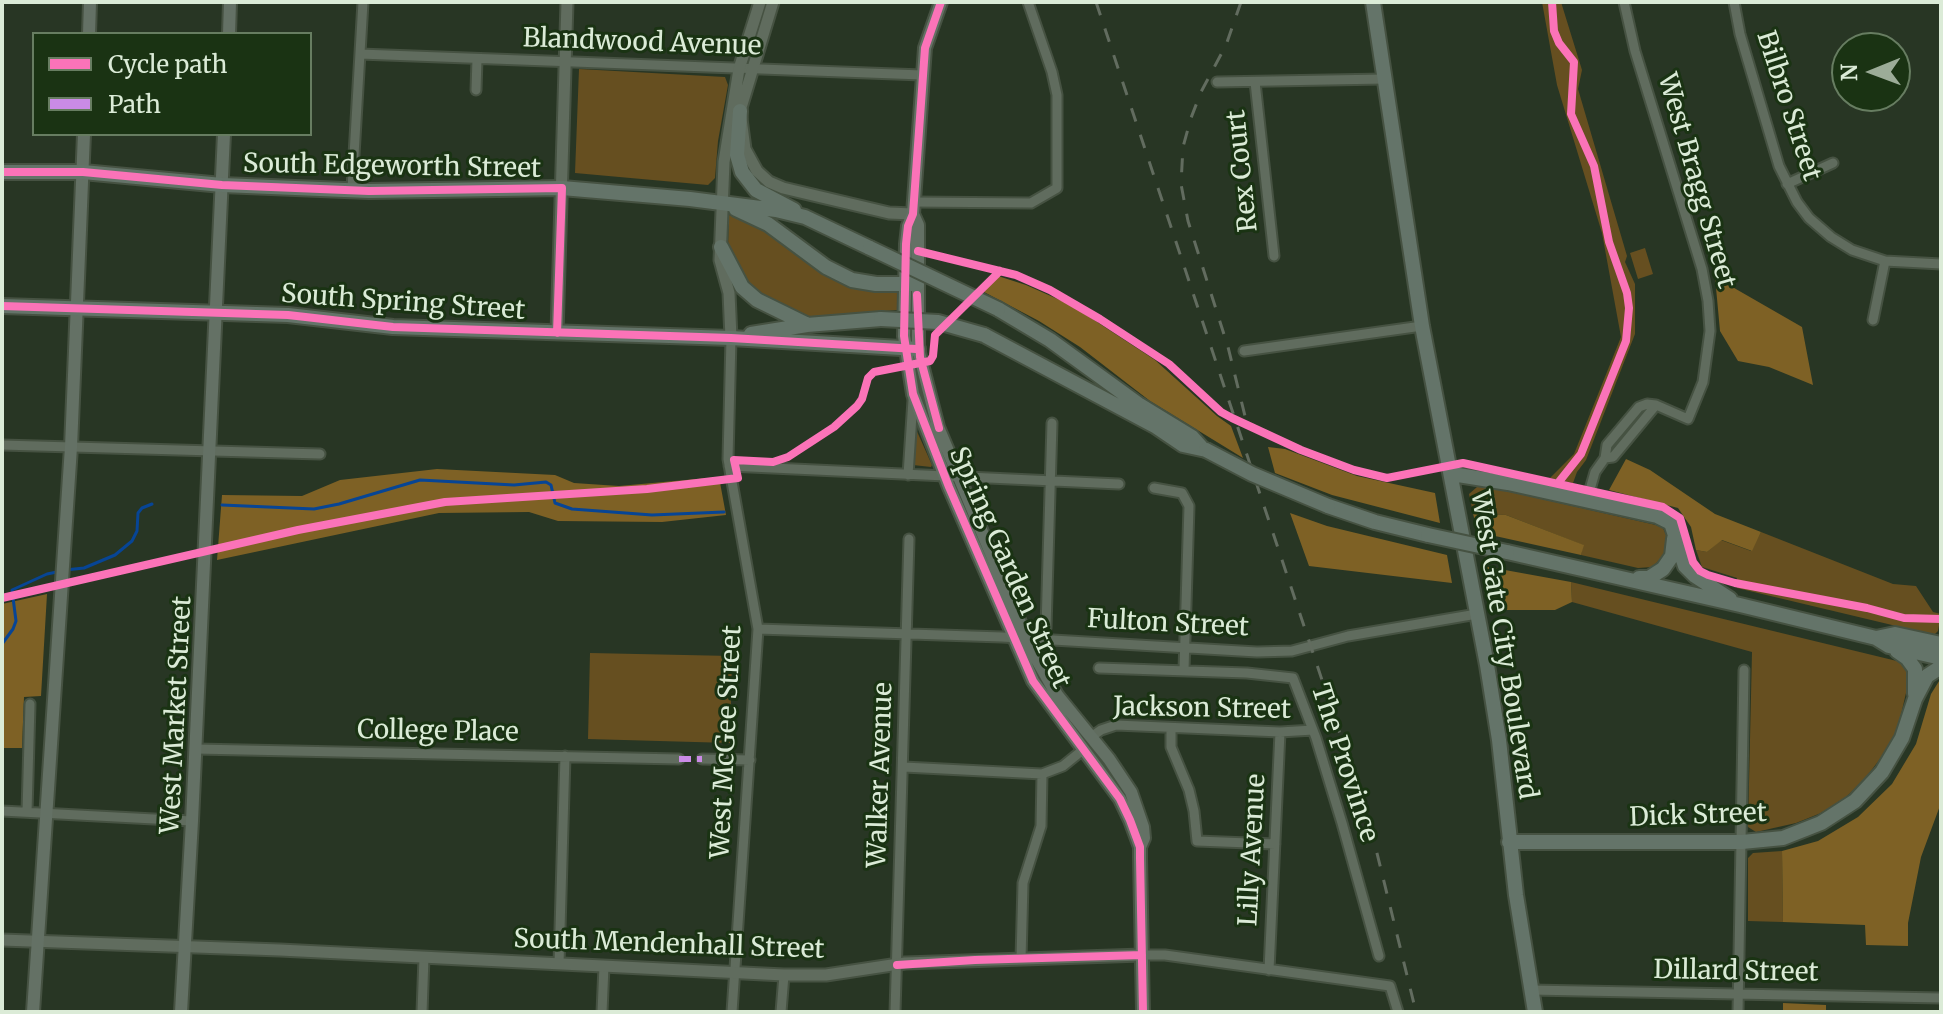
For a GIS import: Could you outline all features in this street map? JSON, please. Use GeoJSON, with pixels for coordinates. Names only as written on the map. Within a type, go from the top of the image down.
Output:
{"type":"FeatureCollection","features":[{"type":"Feature","properties":{"kind":"main road"},"geometry":{"type":"LineString","coordinates":[[89,32],[90,2]]}},
{"type":"Feature","properties":{"kind":"main road"},"geometry":{"type":"LineString","coordinates":[[229,32],[230,2]]}},
{"type":"Feature","properties":{"kind":"main road","name":"Spring Garden Street"},"geometry":{"type":"LineString","coordinates":[[941,2],[929,31],[922,75],[914,208],[918,225],[910,284],[914,397],[945,476],[1020,638],[1057,695],[1131,792],[1143,827],[1144,838],[1140,847]]}},
{"type":"Feature","properties":{"kind":"main road","name":"West Gate City Boulevard"},"geometry":{"type":"LineString","coordinates":[[1373,2],[1422,326],[1452,474],[1499,740],[1509,842],[1535,1012]]}},
{"type":"Feature","properties":{"kind":"main road"},"geometry":{"type":"LineString","coordinates":[[740,111],[737,155],[746,179],[756,190],[805,217],[998,309],[1050,340],[1138,404],[1192,437],[1204,449]]}},
{"type":"Feature","properties":{"kind":"main road"},"geometry":{"type":"LineString","coordinates":[[33,1012],[71,447],[84,136]]}},
{"type":"Feature","properties":{"kind":"main road","name":"West Market Street"},"geometry":{"type":"LineString","coordinates":[[181,1012],[224,136]]}},
{"type":"Feature","properties":{"kind":"main road","name":"South Edgeworth Street"},"geometry":{"type":"LineString","coordinates":[[2,172],[83,172],[222,185],[417,191],[562,188],[721,202]]}},
{"type":"Feature","properties":{"kind":"main road"},"geometry":{"type":"LineString","coordinates":[[721,202],[805,217]]}},
{"type":"Feature","properties":{"kind":"main road"},"geometry":{"type":"LineString","coordinates":[[721,202],[768,224],[826,267],[852,280],[910,284]]}},
{"type":"Feature","properties":{"kind":"main road"},"geometry":{"type":"LineString","coordinates":[[721,247],[742,287],[757,300],[807,325]]}},
{"type":"Feature","properties":{"kind":"main road","name":"South Spring Street"},"geometry":{"type":"LineString","coordinates":[[2,306],[288,315],[393,327],[731,338]]}},
{"type":"Feature","properties":{"kind":"main road"},"geometry":{"type":"LineString","coordinates":[[731,338],[807,325],[881,319],[938,322],[984,335],[1155,426],[1183,445],[1204,449],[1252,474],[1375,522],[1740,605],[1941,658]]}},
{"type":"Feature","properties":{"kind":"main road"},"geometry":{"type":"LineString","coordinates":[[731,338],[912,349]]}},
{"type":"Feature","properties":{"kind":"main road","name":"Spring Garden Street"},"geometry":{"type":"LineString","coordinates":[[912,349],[1020,638],[1033,681],[1120,799],[1140,847],[1143,1012]]}},
{"type":"Feature","properties":{"kind":"main road"},"geometry":{"type":"LineString","coordinates":[[1452,474],[1508,483],[1657,516],[1671,523],[1685,566],[1740,605]]}},
{"type":"Feature","properties":{"kind":"main road"},"geometry":{"type":"LineString","coordinates":[[1627,579],[1649,578],[1663,569],[1672,556],[1674,540],[1671,523]]}},
{"type":"Feature","properties":{"kind":"main road"},"geometry":{"type":"LineString","coordinates":[[1882,642],[1895,634],[1941,644]]}},
{"type":"Feature","properties":{"kind":"main road"},"geometry":{"type":"LineString","coordinates":[[1882,642],[1907,658],[1915,669],[1915,699]]}},
{"type":"Feature","properties":{"kind":"main road"},"geometry":{"type":"LineString","coordinates":[[1915,699],[1927,676],[1941,667]]}},
{"type":"Feature","properties":{"kind":"main road","name":"Dick Street"},"geometry":{"type":"LineString","coordinates":[[1509,842],[1742,842],[1783,838],[1821,823],[1855,801],[1882,772],[1902,738],[1915,699]]}},
{"type":"Feature","properties":{"kind":"street"},"geometry":{"type":"LineString","coordinates":[[352,189],[363,2]]}},
{"type":"Feature","properties":{"kind":"street"},"geometry":{"type":"LineString","coordinates":[[557,333],[567,2]]}},
{"type":"Feature","properties":{"kind":"street","name":"West McGee Street"},"geometry":{"type":"LineString","coordinates":[[732,1012],[758,629],[729,466],[730,303],[720,260],[721,202],[726,140],[739,69],[760,2]]}},
{"type":"Feature","properties":{"kind":"street"},"geometry":{"type":"LineString","coordinates":[[773,2],[740,111],[749,159],[769,182],[841,204],[889,213],[914,208],[1031,203],[1054,191],[1058,184],[1057,95],[1028,2]]}},
{"type":"Feature","properties":{"kind":"street","name":"West Bragg Street"},"geometry":{"type":"LineString","coordinates":[[1624,2],[1635,51],[1706,287],[1710,331],[1706,371],[1688,419],[1656,405]]}},
{"type":"Feature","properties":{"kind":"street","name":"Bilbro Street"},"geometry":{"type":"LineString","coordinates":[[1734,2],[1740,34],[1787,184],[1809,218],[1852,250],[1885,261],[1941,264]]}},
{"type":"Feature","properties":{"kind":"street","name":"Blandwood Avenue"},"geometry":{"type":"LineString","coordinates":[[360,54],[922,75]]}},
{"type":"Feature","properties":{"kind":"street"},"geometry":{"type":"LineString","coordinates":[[476,90],[477,59]]}},
{"type":"Feature","properties":{"kind":"street"},"geometry":{"type":"LineString","coordinates":[[1217,82],[1384,79]]}},
{"type":"Feature","properties":{"kind":"street","name":"Rex Court"},"geometry":{"type":"LineString","coordinates":[[1255,82],[1274,256]]}},
{"type":"Feature","properties":{"kind":"street"},"geometry":{"type":"LineString","coordinates":[[1787,184],[1833,163]]}},
{"type":"Feature","properties":{"kind":"street"},"geometry":{"type":"LineString","coordinates":[[1873,320],[1885,261]]}},
{"type":"Feature","properties":{"kind":"street"},"geometry":{"type":"LineString","coordinates":[[1244,351],[1422,326]]}},
{"type":"Feature","properties":{"kind":"street"},"geometry":{"type":"LineString","coordinates":[[908,475],[914,397]]}},
{"type":"Feature","properties":{"kind":"street"},"geometry":{"type":"LineString","coordinates":[[1587,500],[1595,472],[1605,458],[1607,445],[1639,407],[1656,405]]}},
{"type":"Feature","properties":{"kind":"street"},"geometry":{"type":"LineString","coordinates":[[1605,458],[1613,457],[1656,405]]}},
{"type":"Feature","properties":{"kind":"street"},"geometry":{"type":"LineString","coordinates":[[1046,628],[1052,423]]}},
{"type":"Feature","properties":{"kind":"street"},"geometry":{"type":"LineString","coordinates":[[1620,429],[1631,436]]}},
{"type":"Feature","properties":{"kind":"street"},"geometry":{"type":"LineString","coordinates":[[2,445],[320,454]]}},
{"type":"Feature","properties":{"kind":"street"},"geometry":{"type":"LineString","coordinates":[[729,466],[1119,484]]}},
{"type":"Feature","properties":{"kind":"street"},"geometry":{"type":"LineString","coordinates":[[1154,488],[1182,493],[1189,506],[1184,670]]}},
{"type":"Feature","properties":{"kind":"street","name":"Walker Avenue"},"geometry":{"type":"LineString","coordinates":[[895,1012],[909,539]]}},
{"type":"Feature","properties":{"kind":"street","name":"Fulton Street"},"geometry":{"type":"LineString","coordinates":[[758,629],[1020,638],[1257,652],[1299,651],[1348,636],[1477,614]]}},
{"type":"Feature","properties":{"kind":"street","name":"The Province"},"geometry":{"type":"LineString","coordinates":[[1099,668],[1290,676],[1295,681],[1342,823],[1379,956]]}},
{"type":"Feature","properties":{"kind":"street"},"geometry":{"type":"LineString","coordinates":[[1738,1012],[1744,670]]}},
{"type":"Feature","properties":{"kind":"street"},"geometry":{"type":"LineString","coordinates":[[27,812],[30,704]]}},
{"type":"Feature","properties":{"kind":"street","name":"Jackson Street"},"geometry":{"type":"LineString","coordinates":[[1091,737],[1116,725],[1280,732],[1313,730]]}},
{"type":"Feature","properties":{"kind":"street"},"geometry":{"type":"LineString","coordinates":[[1171,728],[1171,747],[1189,790],[1197,841],[1275,844]]}},
{"type":"Feature","properties":{"kind":"street","name":"Lilly Avenue"},"geometry":{"type":"LineString","coordinates":[[1269,970],[1280,732]]}},
{"type":"Feature","properties":{"kind":"street","name":"College Place"},"geometry":{"type":"LineString","coordinates":[[196,749],[679,759]]}},
{"type":"Feature","properties":{"kind":"street"},"geometry":{"type":"LineString","coordinates":[[904,767],[1042,774],[1063,766],[1084,749]]}},
{"type":"Feature","properties":{"kind":"street"},"geometry":{"type":"LineString","coordinates":[[559,964],[565,756]]}},
{"type":"Feature","properties":{"kind":"street"},"geometry":{"type":"LineString","coordinates":[[702,759],[750,760]]}},
{"type":"Feature","properties":{"kind":"street"},"geometry":{"type":"LineString","coordinates":[[1021,959],[1023,883],[1041,826],[1042,774]]}},
{"type":"Feature","properties":{"kind":"street"},"geometry":{"type":"LineString","coordinates":[[2,811],[192,821]]}},
{"type":"Feature","properties":{"kind":"street","name":"South Mendenhall Street"},"geometry":{"type":"LineString","coordinates":[[2,940],[784,975],[826,975],[897,965],[1165,955],[1390,986],[1398,1012]]}},
{"type":"Feature","properties":{"kind":"street"},"geometry":{"type":"LineString","coordinates":[[422,1012],[424,957]]}},
{"type":"Feature","properties":{"kind":"street"},"geometry":{"type":"LineString","coordinates":[[602,1012],[604,966]]}},
{"type":"Feature","properties":{"kind":"street"},"geometry":{"type":"LineString","coordinates":[[781,1012],[784,975]]}},
{"type":"Feature","properties":{"kind":"street","name":"Dillard Street"},"geometry":{"type":"LineString","coordinates":[[1531,990],[1941,998]]}},
{"type":"Feature","properties":{"kind":"shaded area"},"geometry":{"type":"Polygon","coordinates":[[[1542,2],[1561,2],[1582,70],[1578,89],[1627,256],[1625,262],[1635,284],[1635,334],[1586,460],[1573,483],[1550,478],[1574,454],[1621,337],[1602,233],[1557,85],[1542,2]]]}},
{"type":"Feature","properties":{"kind":"shaded area"},"geometry":{"type":"Polygon","coordinates":[[[579,69],[725,77],[728,85],[715,178],[708,185],[575,173],[579,69]]]}},
{"type":"Feature","properties":{"kind":"shaded area"},"geometry":{"type":"Polygon","coordinates":[[[729,215],[757,223],[866,289],[896,291],[898,310],[806,317],[762,296],[741,275],[728,246],[729,215]]]}},
{"type":"Feature","properties":{"kind":"shaded area"},"geometry":{"type":"Polygon","coordinates":[[[1645,248],[1653,274],[1638,279],[1630,253],[1645,248]]]}},
{"type":"Feature","properties":{"kind":"shaded area"},"geometry":{"type":"Polygon","coordinates":[[[998,276],[1071,305],[1155,360],[1231,426],[1243,458],[1150,401],[1080,347],[984,292],[998,276]]]}},
{"type":"Feature","properties":{"kind":"shaded area"},"geometry":{"type":"Polygon","coordinates":[[[1715,277],[1802,327],[1813,385],[1769,367],[1738,361],[1720,331],[1715,277]]]}},
{"type":"Feature","properties":{"kind":"shaded area"},"geometry":{"type":"Polygon","coordinates":[[[915,427],[932,465],[931,467],[913,465],[915,427]]]}},
{"type":"Feature","properties":{"kind":"shaded area"},"geometry":{"type":"Polygon","coordinates":[[[1268,447],[1285,449],[1357,476],[1435,493],[1440,523],[1332,495],[1275,473],[1268,447]]]}},
{"type":"Feature","properties":{"kind":"shaded area"},"geometry":{"type":"Polygon","coordinates":[[[1626,459],[1650,470],[1715,514],[1761,532],[1752,551],[1722,540],[1707,552],[1696,550],[1691,527],[1678,508],[1609,490],[1626,459]]]}},
{"type":"Feature","properties":{"kind":"shaded area"},"geometry":{"type":"Polygon","coordinates":[[[437,469],[555,475],[574,483],[619,486],[719,477],[726,515],[662,522],[558,521],[529,512],[439,513],[217,560],[222,495],[302,496],[340,480],[437,469]]]}},
{"type":"Feature","properties":{"kind":"shaded area"},"geometry":{"type":"Polygon","coordinates":[[[1485,486],[1656,525],[1663,528],[1667,537],[1665,555],[1652,567],[1638,568],[1581,555],[1583,545],[1506,515],[1473,513],[1469,494],[1477,487],[1485,486]]]}},
{"type":"Feature","properties":{"kind":"shaded area"},"geometry":{"type":"Polygon","coordinates":[[[1290,513],[1327,526],[1447,555],[1452,583],[1309,566],[1290,513]]]}},
{"type":"Feature","properties":{"kind":"shaded area"},"geometry":{"type":"Polygon","coordinates":[[[1473,513],[1506,515],[1584,545],[1581,555],[1477,532],[1473,513]]]}},
{"type":"Feature","properties":{"kind":"shaded area"},"geometry":{"type":"Polygon","coordinates":[[[1761,532],[1893,584],[1916,586],[1933,612],[1941,614],[1938,631],[1934,635],[1737,588],[1737,578],[1702,567],[1696,550],[1707,552],[1721,540],[1751,551],[1761,532]]]}},
{"type":"Feature","properties":{"kind":"shaded area"},"geometry":{"type":"Polygon","coordinates":[[[1483,566],[1571,582],[1572,602],[1555,610],[1491,610],[1483,566]]]}},
{"type":"Feature","properties":{"kind":"shaded area"},"geometry":{"type":"Polygon","coordinates":[[[1571,582],[1901,662],[1907,669],[1909,680],[1897,732],[1864,780],[1845,798],[1821,813],[1796,823],[1756,832],[1748,827],[1752,652],[1572,602],[1571,582]]]}},
{"type":"Feature","properties":{"kind":"shaded area"},"geometry":{"type":"Polygon","coordinates":[[[47,594],[41,696],[24,697],[22,748],[2,748],[2,604],[47,594]]]}},
{"type":"Feature","properties":{"kind":"shaded area"},"geometry":{"type":"Polygon","coordinates":[[[590,653],[732,656],[730,743],[588,739],[590,653]]]}},
{"type":"Feature","properties":{"kind":"shaded area"},"geometry":{"type":"Polygon","coordinates":[[[1941,678],[1941,803],[1921,857],[1908,923],[1908,946],[1866,945],[1865,925],[1783,922],[1782,851],[1818,841],[1858,817],[1892,784],[1916,744],[1931,694],[1941,678]]]}},
{"type":"Feature","properties":{"kind":"shaded area"},"geometry":{"type":"Polygon","coordinates":[[[1782,851],[1783,922],[1748,921],[1748,858],[1753,853],[1782,851]]]}},
{"type":"Feature","properties":{"kind":"shaded area"},"geometry":{"type":"Polygon","coordinates":[[[1783,1003],[1826,1005],[1826,1012],[1783,1012],[1783,1003]]]}},
{"type":"Feature","properties":{"kind":"waterway"},"geometry":{"type":"LineString","coordinates":[[222,505],[314,509],[420,480],[514,485],[546,482],[551,485],[555,503],[572,509],[652,515],[724,512]]}},
{"type":"Feature","properties":{"kind":"waterway"},"geometry":{"type":"LineString","coordinates":[[65,570],[84,568],[115,555],[132,541],[137,531],[138,513],[152,504]]}},
{"type":"Feature","properties":{"kind":"waterway"},"geometry":{"type":"LineString","coordinates":[[2,644],[16,621],[12,590],[57,572]]}},
{"type":"Feature","properties":{"kind":"railway"},"geometry":{"type":"LineString","coordinates":[[1096,2],[1350,764],[1375,845],[1416,1012]]}},
{"type":"Feature","properties":{"kind":"railway"},"geometry":{"type":"LineString","coordinates":[[1241,2],[1226,45],[1191,118],[1183,147],[1181,184],[1188,221],[1228,347],[1245,416]]}},
{"type":"Feature","properties":{"kind":"marked path"},"geometry":{"type":"LineString","coordinates":[[679,759],[702,759]]}},
{"type":"Feature","properties":{"kind":"cycle path"},"geometry":{"type":"LineString","coordinates":[[941,2],[925,48],[913,214],[906,244],[904,336],[913,394],[949,487],[1033,681],[1120,799],[1130,820],[1140,847],[1143,1012]]}},
{"type":"Feature","properties":{"kind":"cycle path"},"geometry":{"type":"LineString","coordinates":[[1552,2],[1554,31],[1574,62],[1571,114],[1594,166],[1609,242],[1627,293],[1629,308],[1626,341],[1581,454],[1558,483]]}},
{"type":"Feature","properties":{"kind":"cycle path"},"geometry":{"type":"LineString","coordinates":[[2,172],[83,172],[222,185],[369,191],[562,188],[557,333]]}},
{"type":"Feature","properties":{"kind":"cycle path"},"geometry":{"type":"LineString","coordinates":[[918,251],[1016,275],[1050,290],[1169,364],[1221,412],[1301,450],[1354,470],[1387,478],[1463,463],[1663,507],[1680,518],[1693,562],[1708,575],[1904,618],[1941,619]]}},
{"type":"Feature","properties":{"kind":"cycle path"},"geometry":{"type":"LineString","coordinates":[[2,598],[298,530],[445,502],[647,489],[738,478],[734,460],[773,462],[788,457],[834,427],[857,406],[868,378],[874,372],[930,361],[935,335],[1000,271]]}},
{"type":"Feature","properties":{"kind":"cycle path"},"geometry":{"type":"LineString","coordinates":[[917,295],[920,357],[939,428]]}},
{"type":"Feature","properties":{"kind":"cycle path"},"geometry":{"type":"LineString","coordinates":[[2,306],[288,315],[393,327],[731,338],[916,349]]}},
{"type":"Feature","properties":{"kind":"cycle path"},"geometry":{"type":"LineString","coordinates":[[897,965],[1142,955]]}}]}
